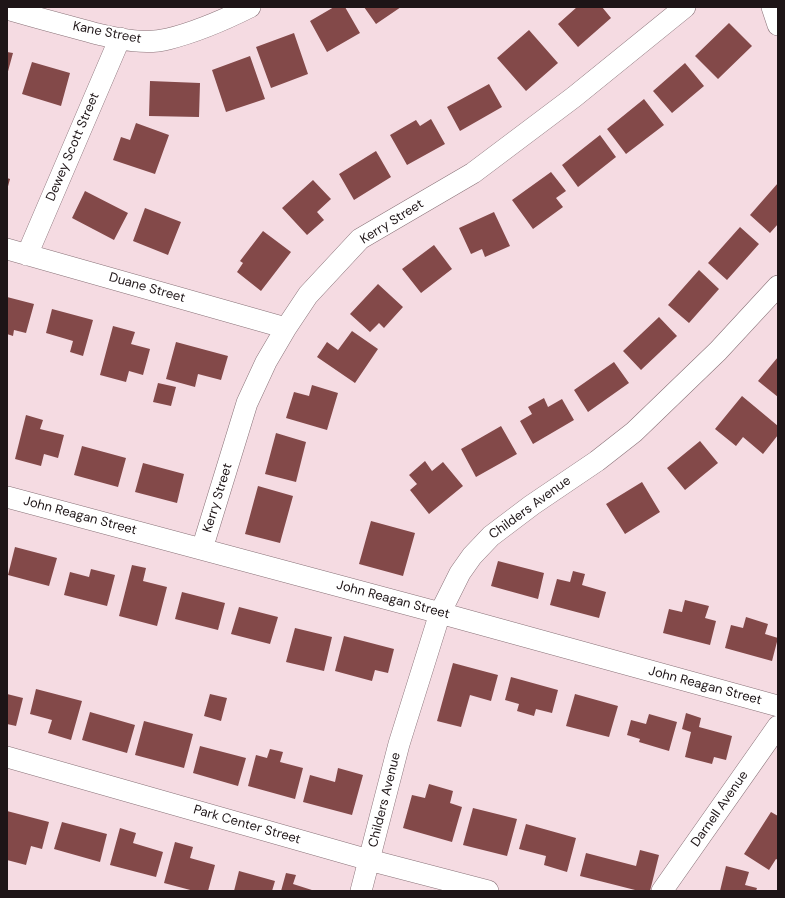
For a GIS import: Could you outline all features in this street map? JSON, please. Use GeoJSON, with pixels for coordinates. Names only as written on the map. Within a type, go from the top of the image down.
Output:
{"type":"FeatureCollection","features":[{"type":"Feature","properties":{"kind":"street","name":"Kane Street"},"geometry":{"type":"LineString","coordinates":[[7,9],[82,30],[143,41],[167,40],[222,21],[250,7]]}},
{"type":"Feature","properties":{"kind":"street","name":"Kerry Street"},"geometry":{"type":"LineString","coordinates":[[202,549],[247,403],[266,362],[308,295],[360,239],[473,173],[574,97],[686,7]]}},
{"type":"Feature","properties":{"kind":"street"},"geometry":{"type":"LineString","coordinates":[[772,7],[778,25]]}},
{"type":"Feature","properties":{"kind":"street","name":"Dewey Scott Street"},"geometry":{"type":"LineString","coordinates":[[27,255],[120,38]]}},
{"type":"Feature","properties":{"kind":"street","name":"Duane Street"},"geometry":{"type":"LineString","coordinates":[[7,249],[286,328]]}},
{"type":"Feature","properties":{"kind":"street","name":"Childers Avenue"},"geometry":{"type":"LineString","coordinates":[[361,891],[399,744],[440,613],[460,573],[472,556],[490,536],[532,505],[597,461],[634,432],[718,351],[778,286]]}},
{"type":"Feature","properties":{"kind":"street","name":"John Reagan Street"},"geometry":{"type":"LineString","coordinates":[[7,497],[440,613],[778,706]]}},
{"type":"Feature","properties":{"kind":"street","name":"Darnell Avenue"},"geometry":{"type":"LineString","coordinates":[[662,891],[778,726]]}},
{"type":"Feature","properties":{"kind":"street","name":"Park Center Street"},"geometry":{"type":"LineString","coordinates":[[7,757],[369,860],[488,891]]}},
{"type":"Feature","properties":{"kind":"building"},"geometry":{"type":"Polygon","coordinates":[[[334,7],[345,7],[360,33],[327,52],[310,21],[334,7]]]}},
{"type":"Feature","properties":{"kind":"building"},"geometry":{"type":"Polygon","coordinates":[[[364,7],[401,7],[376,24],[364,7]]]}},
{"type":"Feature","properties":{"kind":"building"},"geometry":{"type":"Polygon","coordinates":[[[577,7],[602,7],[611,18],[578,47],[558,24],[577,7]]]}},
{"type":"Feature","properties":{"kind":"building"},"geometry":{"type":"Polygon","coordinates":[[[729,23],[752,46],[718,79],[695,56],[729,23]]]}},
{"type":"Feature","properties":{"kind":"building"},"geometry":{"type":"Polygon","coordinates":[[[529,30],[558,63],[526,91],[497,58],[529,30]]]}},
{"type":"Feature","properties":{"kind":"building"},"geometry":{"type":"Polygon","coordinates":[[[294,33],[308,74],[271,88],[256,47],[294,33]]]}},
{"type":"Feature","properties":{"kind":"building"},"geometry":{"type":"Polygon","coordinates":[[[7,52],[13,53],[7,75],[7,52]]]}},
{"type":"Feature","properties":{"kind":"building"},"geometry":{"type":"Polygon","coordinates":[[[250,56],[265,99],[226,112],[212,70],[250,56]]]}},
{"type":"Feature","properties":{"kind":"building"},"geometry":{"type":"Polygon","coordinates":[[[32,62],[70,73],[61,106],[22,94],[32,62]]]}},
{"type":"Feature","properties":{"kind":"building"},"geometry":{"type":"Polygon","coordinates":[[[685,63],[704,86],[672,113],[653,91],[685,63]]]}},
{"type":"Feature","properties":{"kind":"building"},"geometry":{"type":"Polygon","coordinates":[[[150,81],[200,83],[199,117],[149,116],[150,81]]]}},
{"type":"Feature","properties":{"kind":"building"},"geometry":{"type":"Polygon","coordinates":[[[489,84],[502,107],[460,131],[447,107],[489,84]]]}},
{"type":"Feature","properties":{"kind":"building"},"geometry":{"type":"Polygon","coordinates":[[[644,99],[664,125],[626,154],[607,129],[644,99]]]}},
{"type":"Feature","properties":{"kind":"building"},"geometry":{"type":"Polygon","coordinates":[[[431,119],[445,144],[407,165],[390,135],[416,120],[420,126],[431,119]]]}},
{"type":"Feature","properties":{"kind":"building"},"geometry":{"type":"Polygon","coordinates":[[[136,123],[169,135],[155,174],[113,160],[121,137],[130,140],[136,123]]]}},
{"type":"Feature","properties":{"kind":"building"},"geometry":{"type":"Polygon","coordinates":[[[600,135],[616,157],[578,187],[562,165],[600,135]]]}},
{"type":"Feature","properties":{"kind":"building"},"geometry":{"type":"Polygon","coordinates":[[[376,151],[391,177],[354,200],[339,174],[376,151]]]}},
{"type":"Feature","properties":{"kind":"building"},"geometry":{"type":"Polygon","coordinates":[[[551,172],[566,191],[556,198],[563,207],[533,229],[512,200],[551,172]]]}},
{"type":"Feature","properties":{"kind":"building"},"geometry":{"type":"Polygon","coordinates":[[[7,178],[10,179],[7,190],[7,178]]]}},
{"type":"Feature","properties":{"kind":"building"},"geometry":{"type":"Polygon","coordinates":[[[313,180],[331,199],[317,212],[324,220],[307,235],[282,208],[313,180]]]}},
{"type":"Feature","properties":{"kind":"building"},"geometry":{"type":"Polygon","coordinates":[[[778,183],[778,224],[770,233],[750,215],[778,183]]]}},
{"type":"Feature","properties":{"kind":"building"},"geometry":{"type":"Polygon","coordinates":[[[85,191],[128,213],[114,240],[72,218],[85,191]]]}},
{"type":"Feature","properties":{"kind":"building"},"geometry":{"type":"Polygon","coordinates":[[[145,208],[181,222],[168,255],[133,241],[145,208]]]}},
{"type":"Feature","properties":{"kind":"building"},"geometry":{"type":"Polygon","coordinates":[[[494,212],[510,246],[485,257],[482,249],[471,254],[459,228],[494,212]]]}},
{"type":"Feature","properties":{"kind":"building"},"geometry":{"type":"Polygon","coordinates":[[[740,227],[759,244],[727,280],[708,263],[740,227]]]}},
{"type":"Feature","properties":{"kind":"building"},"geometry":{"type":"Polygon","coordinates":[[[263,231],[291,252],[261,291],[237,272],[243,263],[240,261],[263,231]]]}},
{"type":"Feature","properties":{"kind":"building"},"geometry":{"type":"Polygon","coordinates":[[[434,245],[452,269],[421,293],[402,269],[434,245]]]}},
{"type":"Feature","properties":{"kind":"building"},"geometry":{"type":"Polygon","coordinates":[[[699,270],[719,289],[689,323],[668,305],[699,270]]]}},
{"type":"Feature","properties":{"kind":"building"},"geometry":{"type":"Polygon","coordinates":[[[378,284],[403,307],[384,328],[379,323],[370,332],[350,314],[378,284]]]}},
{"type":"Feature","properties":{"kind":"building"},"geometry":{"type":"Polygon","coordinates":[[[7,297],[34,304],[26,333],[14,330],[13,336],[7,334],[7,297]]]}},
{"type":"Feature","properties":{"kind":"building"},"geometry":{"type":"Polygon","coordinates":[[[52,309],[93,320],[83,356],[70,352],[73,341],[46,333],[52,309]]]}},
{"type":"Feature","properties":{"kind":"building"},"geometry":{"type":"Polygon","coordinates":[[[659,317],[677,336],[641,370],[623,351],[659,317]]]}},
{"type":"Feature","properties":{"kind":"building"},"geometry":{"type":"Polygon","coordinates":[[[113,326],[135,332],[131,344],[150,349],[143,375],[129,371],[126,382],[100,375],[113,326]]]}},
{"type":"Feature","properties":{"kind":"building"},"geometry":{"type":"Polygon","coordinates":[[[352,331],[378,349],[355,383],[317,357],[327,342],[338,350],[352,331]]]}},
{"type":"Feature","properties":{"kind":"building"},"geometry":{"type":"Polygon","coordinates":[[[176,342],[228,356],[221,380],[198,374],[195,387],[166,379],[176,342]]]}},
{"type":"Feature","properties":{"kind":"building"},"geometry":{"type":"Polygon","coordinates":[[[778,357],[778,397],[758,381],[778,357]]]}},
{"type":"Feature","properties":{"kind":"building"},"geometry":{"type":"Polygon","coordinates":[[[614,362],[629,383],[588,412],[574,390],[614,362]]]}},
{"type":"Feature","properties":{"kind":"building"},"geometry":{"type":"Polygon","coordinates":[[[158,383],[176,387],[171,406],[153,402],[158,383]]]}},
{"type":"Feature","properties":{"kind":"building"},"geometry":{"type":"Polygon","coordinates":[[[312,385],[338,393],[327,430],[286,418],[294,392],[309,396],[312,385]]]}},
{"type":"Feature","properties":{"kind":"building"},"geometry":{"type":"Polygon","coordinates":[[[742,396],[778,426],[778,435],[763,454],[743,437],[736,446],[715,429],[742,396]]]}},
{"type":"Feature","properties":{"kind":"building"},"geometry":{"type":"Polygon","coordinates":[[[544,398],[548,407],[562,399],[574,420],[533,444],[520,421],[532,414],[528,407],[544,398]]]}},
{"type":"Feature","properties":{"kind":"building"},"geometry":{"type":"Polygon","coordinates":[[[26,415],[43,420],[40,429],[64,435],[58,458],[44,454],[41,466],[15,459],[26,415]]]}},
{"type":"Feature","properties":{"kind":"building"},"geometry":{"type":"Polygon","coordinates":[[[501,426],[517,454],[476,477],[461,449],[501,426]]]}},
{"type":"Feature","properties":{"kind":"building"},"geometry":{"type":"Polygon","coordinates":[[[276,433],[306,442],[296,482],[265,474],[276,433]]]}},
{"type":"Feature","properties":{"kind":"building"},"geometry":{"type":"Polygon","coordinates":[[[700,441],[718,463],[685,490],[667,468],[700,441]]]}},
{"type":"Feature","properties":{"kind":"building"},"geometry":{"type":"Polygon","coordinates":[[[82,446],[126,458],[118,487],[74,475],[82,446]]]}},
{"type":"Feature","properties":{"kind":"building"},"geometry":{"type":"Polygon","coordinates":[[[425,461],[432,471],[443,462],[463,486],[429,514],[410,490],[417,484],[409,475],[425,461]]]}},
{"type":"Feature","properties":{"kind":"building"},"geometry":{"type":"Polygon","coordinates":[[[143,463],[184,474],[177,503],[135,492],[143,463]]]}},
{"type":"Feature","properties":{"kind":"building"},"geometry":{"type":"Polygon","coordinates":[[[642,482],[660,512],[625,534],[606,504],[642,482]]]}},
{"type":"Feature","properties":{"kind":"building"},"geometry":{"type":"Polygon","coordinates":[[[258,486],[293,496],[280,543],[245,534],[258,486]]]}},
{"type":"Feature","properties":{"kind":"building"},"geometry":{"type":"Polygon","coordinates":[[[371,521],[415,533],[403,576],[359,564],[371,521]]]}},
{"type":"Feature","properties":{"kind":"building"},"geometry":{"type":"Polygon","coordinates":[[[15,547],[57,558],[49,586],[8,575],[15,547]]]}},
{"type":"Feature","properties":{"kind":"building"},"geometry":{"type":"Polygon","coordinates":[[[498,561],[544,573],[538,599],[491,586],[498,561]]]}},
{"type":"Feature","properties":{"kind":"building"},"geometry":{"type":"Polygon","coordinates":[[[132,565],[146,568],[143,581],[167,587],[157,626],[119,616],[132,565]]]}},
{"type":"Feature","properties":{"kind":"building"},"geometry":{"type":"Polygon","coordinates":[[[91,569],[115,575],[107,606],[64,595],[70,572],[89,577],[91,569]]]}},
{"type":"Feature","properties":{"kind":"building"},"geometry":{"type":"Polygon","coordinates":[[[573,571],[585,574],[582,585],[606,592],[599,618],[550,605],[557,579],[570,582],[573,571]]]}},
{"type":"Feature","properties":{"kind":"building"},"geometry":{"type":"Polygon","coordinates":[[[182,592],[225,603],[218,630],[175,619],[182,592]]]}},
{"type":"Feature","properties":{"kind":"building"},"geometry":{"type":"Polygon","coordinates":[[[685,600],[709,606],[705,618],[716,621],[710,645],[663,633],[669,609],[682,612],[685,600]]]}},
{"type":"Feature","properties":{"kind":"building"},"geometry":{"type":"Polygon","coordinates":[[[239,607],[278,617],[270,644],[231,634],[239,607]]]}},
{"type":"Feature","properties":{"kind":"building"},"geometry":{"type":"Polygon","coordinates":[[[746,617],[768,624],[765,634],[778,638],[772,661],[725,648],[731,625],[743,628],[746,617]]]}},
{"type":"Feature","properties":{"kind":"building"},"geometry":{"type":"Polygon","coordinates":[[[295,628],[332,637],[324,671],[286,662],[295,628]]]}},
{"type":"Feature","properties":{"kind":"building"},"geometry":{"type":"Polygon","coordinates":[[[344,636],[394,649],[388,673],[375,670],[372,681],[335,671],[344,636]]]}},
{"type":"Feature","properties":{"kind":"building"},"geometry":{"type":"Polygon","coordinates":[[[453,663],[498,675],[491,701],[470,695],[461,727],[437,721],[453,663]]]}},
{"type":"Feature","properties":{"kind":"building"},"geometry":{"type":"Polygon","coordinates":[[[511,677],[558,690],[552,713],[536,709],[534,716],[517,711],[519,704],[505,700],[511,677]]]}},
{"type":"Feature","properties":{"kind":"building"},"geometry":{"type":"Polygon","coordinates":[[[36,689],[82,701],[71,740],[48,733],[52,720],[30,714],[36,689]]]}},
{"type":"Feature","properties":{"kind":"building"},"geometry":{"type":"Polygon","coordinates":[[[7,694],[23,698],[16,726],[7,724],[7,694]]]}},
{"type":"Feature","properties":{"kind":"building"},"geometry":{"type":"Polygon","coordinates":[[[210,694],[227,698],[221,721],[204,716],[210,694]]]}},
{"type":"Feature","properties":{"kind":"building"},"geometry":{"type":"Polygon","coordinates":[[[575,694],[618,706],[609,737],[566,726],[575,694]]]}},
{"type":"Feature","properties":{"kind":"building"},"geometry":{"type":"Polygon","coordinates":[[[90,712],[135,725],[127,753],[82,740],[90,712]]]}},
{"type":"Feature","properties":{"kind":"building"},"geometry":{"type":"Polygon","coordinates":[[[686,713],[701,718],[699,727],[732,736],[726,760],[714,757],[712,764],[685,757],[691,732],[682,729],[686,713]]]}},
{"type":"Feature","properties":{"kind":"building"},"geometry":{"type":"Polygon","coordinates":[[[649,714],[677,722],[669,751],[639,742],[640,739],[627,735],[631,720],[646,724],[649,714]]]}},
{"type":"Feature","properties":{"kind":"building"},"geometry":{"type":"Polygon","coordinates":[[[144,721],[193,734],[184,768],[135,755],[144,721]]]}},
{"type":"Feature","properties":{"kind":"building"},"geometry":{"type":"Polygon","coordinates":[[[200,746],[246,758],[238,786],[193,773],[200,746]]]}},
{"type":"Feature","properties":{"kind":"building"},"geometry":{"type":"Polygon","coordinates":[[[270,749],[283,752],[280,762],[303,768],[295,799],[248,786],[256,755],[267,758],[270,749]]]}},
{"type":"Feature","properties":{"kind":"building"},"geometry":{"type":"Polygon","coordinates":[[[338,768],[363,775],[352,815],[303,802],[310,775],[335,782],[338,768]]]}},
{"type":"Feature","properties":{"kind":"building"},"geometry":{"type":"Polygon","coordinates":[[[429,784],[453,791],[450,803],[462,807],[452,842],[403,828],[412,795],[425,798],[429,784]]]}},
{"type":"Feature","properties":{"kind":"building"},"geometry":{"type":"Polygon","coordinates":[[[473,808],[517,819],[507,856],[463,845],[473,808]]]}},
{"type":"Feature","properties":{"kind":"building"},"geometry":{"type":"Polygon","coordinates":[[[7,811],[49,822],[42,849],[31,846],[26,865],[7,860],[7,811]]]}},
{"type":"Feature","properties":{"kind":"building"},"geometry":{"type":"Polygon","coordinates":[[[771,812],[778,816],[778,860],[776,859],[769,870],[744,854],[771,812]]]}},
{"type":"Feature","properties":{"kind":"building"},"geometry":{"type":"Polygon","coordinates":[[[62,822],[107,834],[100,862],[54,849],[62,822]]]}},
{"type":"Feature","properties":{"kind":"building"},"geometry":{"type":"Polygon","coordinates":[[[526,824],[576,838],[567,872],[544,865],[546,856],[519,849],[526,824]]]}},
{"type":"Feature","properties":{"kind":"building"},"geometry":{"type":"Polygon","coordinates":[[[120,828],[136,833],[133,843],[163,852],[156,877],[110,865],[120,828]]]}},
{"type":"Feature","properties":{"kind":"building"},"geometry":{"type":"Polygon","coordinates":[[[175,842],[193,847],[190,858],[215,865],[208,891],[194,891],[164,883],[175,842]]]}},
{"type":"Feature","properties":{"kind":"building"},"geometry":{"type":"Polygon","coordinates":[[[640,850],[659,855],[650,891],[639,891],[580,876],[586,853],[636,866],[640,850]]]}},
{"type":"Feature","properties":{"kind":"building"},"geometry":{"type":"Polygon","coordinates":[[[726,866],[749,872],[745,885],[757,888],[756,891],[720,891],[726,866]]]}},
{"type":"Feature","properties":{"kind":"building"},"geometry":{"type":"Polygon","coordinates":[[[239,871],[275,881],[272,891],[234,891],[239,871]]]}},
{"type":"Feature","properties":{"kind":"building"},"geometry":{"type":"Polygon","coordinates":[[[286,873],[296,875],[293,884],[315,891],[281,891],[286,873]]]}}]}
